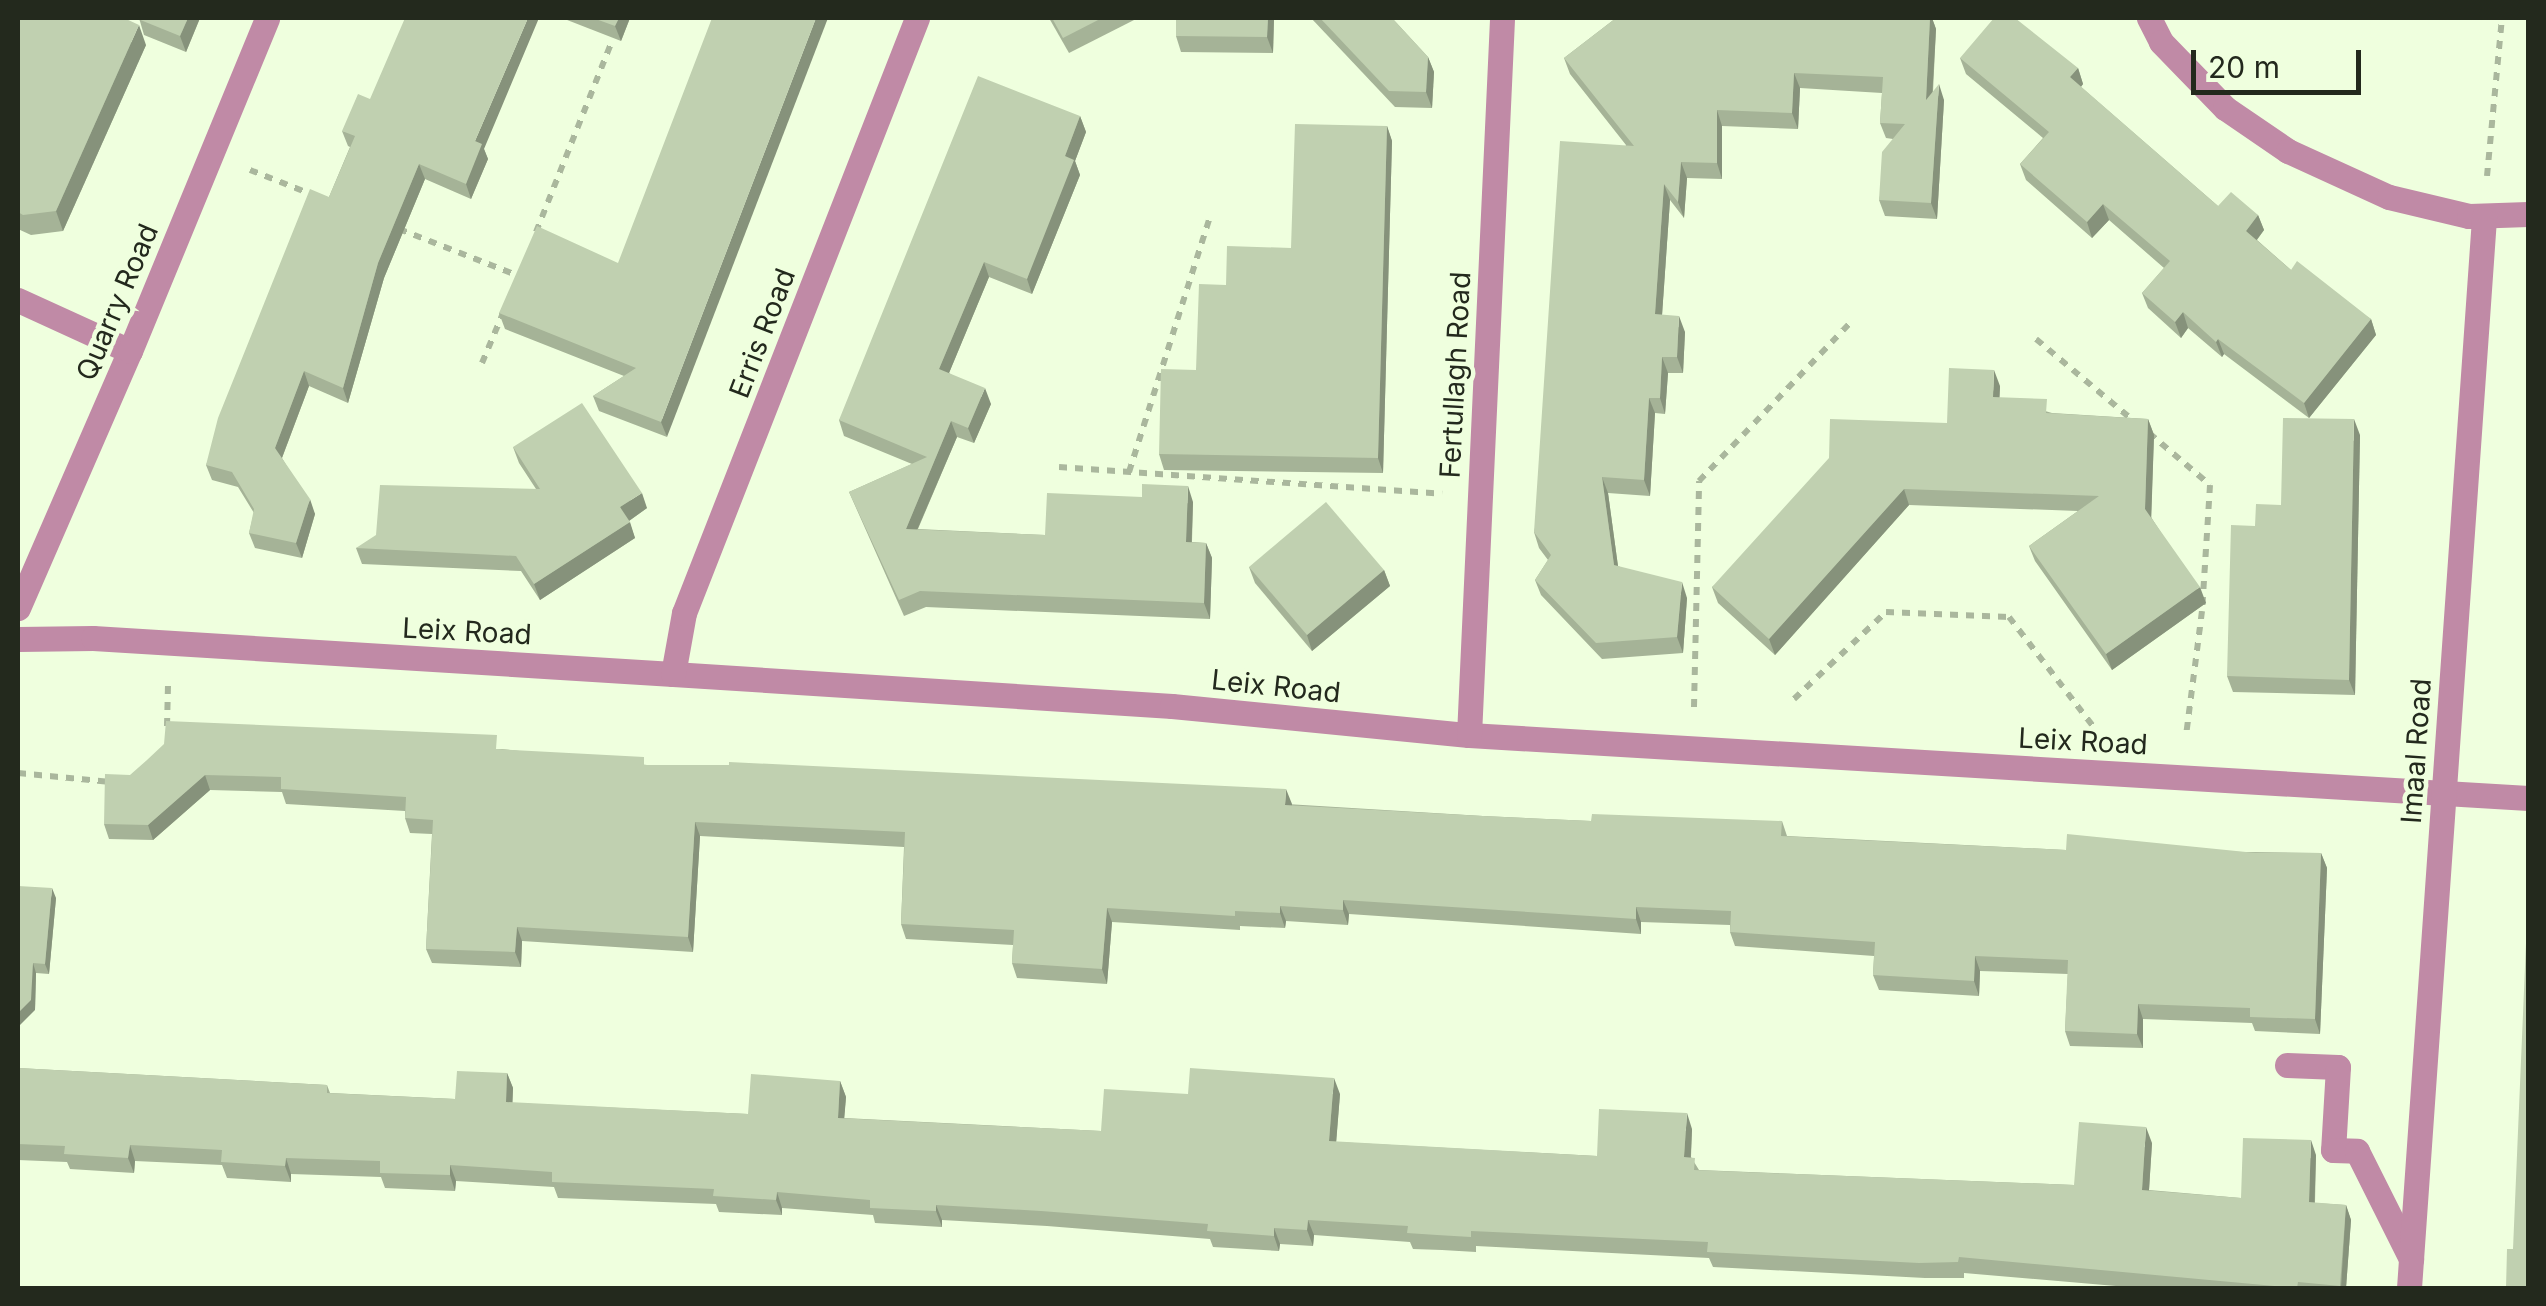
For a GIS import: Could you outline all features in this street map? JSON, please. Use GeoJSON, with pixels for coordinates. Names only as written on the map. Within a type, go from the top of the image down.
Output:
{"type":"FeatureCollection","features":[{"type":"Feature","properties":{"kind":"street","name":"Quarry Road"},"geometry":{"type":"LineString","coordinates":[[18,608],[130,351],[266,18]]}},
{"type":"Feature","properties":{"kind":"street","name":"Erris Road"},"geometry":{"type":"LineString","coordinates":[[673,674],[684,613],[917,18]]}},
{"type":"Feature","properties":{"kind":"street","name":"Fertullagh Road"},"geometry":{"type":"LineString","coordinates":[[1470,735],[1502,18]]}},
{"type":"Feature","properties":{"kind":"street"},"geometry":{"type":"LineString","coordinates":[[2149,18],[2161,42],[2225,108],[2288,151],[2389,197],[2484,217],[2528,214]]}},
{"type":"Feature","properties":{"kind":"street","name":"Imaal Road"},"geometry":{"type":"LineString","coordinates":[[2409,1288],[2484,217]]}},
{"type":"Feature","properties":{"kind":"street"},"geometry":{"type":"LineString","coordinates":[[18,300],[130,351]]}},
{"type":"Feature","properties":{"kind":"street","name":"Leix Road"},"geometry":{"type":"LineString","coordinates":[[18,638],[168,642],[673,674],[1172,706],[1470,735],[2528,798]]}},
{"type":"Feature","properties":{"kind":"street"},"geometry":{"type":"LineString","coordinates":[[2287,1066],[2338,1067],[2334,1150],[2356,1151],[2411,1259]]}},
{"type":"Feature","properties":{"kind":"path"},"geometry":{"type":"LineString","coordinates":[[2484,217],[2502,18]]}},
{"type":"Feature","properties":{"kind":"path"},"geometry":{"type":"LineString","coordinates":[[533,240],[612,41]]}},
{"type":"Feature","properties":{"kind":"path"},"geometry":{"type":"LineString","coordinates":[[210,154],[319,198]]}},
{"type":"Feature","properties":{"kind":"path"},"geometry":{"type":"LineString","coordinates":[[1129,472],[1210,217]]}},
{"type":"Feature","properties":{"kind":"path"},"geometry":{"type":"LineString","coordinates":[[392,226],[518,276]]}},
{"type":"Feature","properties":{"kind":"path"},"geometry":{"type":"LineString","coordinates":[[511,294],[526,258]]}},
{"type":"Feature","properties":{"kind":"path"},"geometry":{"type":"LineString","coordinates":[[482,363],[504,311]]}},
{"type":"Feature","properties":{"kind":"path"},"geometry":{"type":"LineString","coordinates":[[1695,748],[1699,481],[1853,320]]}},
{"type":"Feature","properties":{"kind":"path"},"geometry":{"type":"LineString","coordinates":[[2036,340],[2210,485],[2202,611],[2182,778]]}},
{"type":"Feature","properties":{"kind":"path"},"geometry":{"type":"LineString","coordinates":[[1059,467],[1479,497]]}},
{"type":"Feature","properties":{"kind":"path"},"geometry":{"type":"LineString","coordinates":[[1794,699],[1886,612],[2009,617],[2094,726]]}},
{"type":"Feature","properties":{"kind":"path"},"geometry":{"type":"LineString","coordinates":[[166,730],[168,642]]}},
{"type":"Feature","properties":{"kind":"path"},"geometry":{"type":"LineString","coordinates":[[18,773],[112,782]]}},
{"type":"Feature","properties":{"kind":"building"},"geometry":{"type":"Polygon","coordinates":[[[18,18],[124,18],[139,25],[56,211],[23,215],[18,212],[18,18]]]}},
{"type":"Feature","properties":{"kind":"building"},"geometry":{"type":"Polygon","coordinates":[[[139,18],[188,18],[180,36],[139,18]]]}},
{"type":"Feature","properties":{"kind":"building"},"geometry":{"type":"Polygon","coordinates":[[[405,18],[528,18],[475,141],[482,144],[466,184],[419,164],[378,263],[343,388],[304,371],[275,448],[310,499],[296,543],[249,533],[254,509],[232,472],[206,465],[218,418],[310,189],[329,197],[355,136],[342,131],[358,94],[370,99],[405,18]]]}},
{"type":"Feature","properties":{"kind":"building"},"geometry":{"type":"Polygon","coordinates":[[[593,18],[619,18],[615,26],[593,18]]]}},
{"type":"Feature","properties":{"kind":"building"},"geometry":{"type":"Polygon","coordinates":[[[712,18],[816,18],[661,422],[593,396],[636,368],[499,313],[537,226],[618,263],[712,18]]]}},
{"type":"Feature","properties":{"kind":"building"},"geometry":{"type":"Polygon","coordinates":[[[1052,18],[1102,18],[1063,38],[1052,18]]]}},
{"type":"Feature","properties":{"kind":"building"},"geometry":{"type":"Polygon","coordinates":[[[1176,18],[1268,18],[1267,37],[1176,36],[1176,18]]]}},
{"type":"Feature","properties":{"kind":"building"},"geometry":{"type":"Polygon","coordinates":[[[1320,18],[1392,18],[1428,57],[1426,92],[1389,91],[1320,18]]]}},
{"type":"Feature","properties":{"kind":"building"},"geometry":{"type":"Polygon","coordinates":[[[1616,18],[1930,18],[1926,100],[1939,84],[1931,203],[1879,200],[1882,152],[1905,124],[1880,123],[1883,77],[1794,73],[1792,113],[1717,110],[1717,163],[1681,162],[1678,202],[1664,184],[1655,314],[1679,316],[1677,357],[1662,357],[1660,398],[1649,398],[1644,480],[1602,477],[1614,565],[1682,582],[1677,637],[1596,643],[1535,580],[1551,555],[1534,532],[1560,141],[1634,146],[1564,58],[1616,18]]]}},
{"type":"Feature","properties":{"kind":"building"},"geometry":{"type":"Polygon","coordinates":[[[1994,18],[2015,18],[2078,68],[2070,77],[2218,206],[2231,192],[2258,215],[2246,231],[2291,270],[2297,261],[2371,319],[2304,403],[2218,339],[2216,342],[2183,312],[2175,322],[2142,293],[2170,261],[2103,204],[2087,222],[2020,164],[2049,132],[1960,58],[1994,18]]]}},
{"type":"Feature","properties":{"kind":"building"},"geometry":{"type":"Polygon","coordinates":[[[978,76],[1080,116],[1065,156],[1074,160],[1027,279],[984,262],[939,369],[985,388],[968,428],[951,421],[906,529],[1045,535],[1047,493],[1142,497],[1142,484],[1188,486],[1186,542],[1206,543],[1204,603],[920,591],[899,600],[849,492],[927,457],[839,420],[978,76]]]}},
{"type":"Feature","properties":{"kind":"building"},"geometry":{"type":"Polygon","coordinates":[[[1295,124],[1387,126],[1378,458],[1159,454],[1161,369],[1196,370],[1199,284],[1226,285],[1227,246],[1291,248],[1295,124]]]}},
{"type":"Feature","properties":{"kind":"building"},"geometry":{"type":"Polygon","coordinates":[[[1949,368],[1994,370],[1993,397],[2047,399],[2046,413],[2148,419],[2145,509],[2200,587],[2106,654],[2029,546],[2099,496],[1904,489],[1769,639],[1712,587],[1829,458],[1830,419],[1947,423],[1949,368]]]}},
{"type":"Feature","properties":{"kind":"building"},"geometry":{"type":"Polygon","coordinates":[[[582,403],[642,493],[620,507],[630,522],[534,584],[516,556],[356,548],[376,535],[380,485],[540,489],[513,447],[582,403]]]}},
{"type":"Feature","properties":{"kind":"building"},"geometry":{"type":"Polygon","coordinates":[[[2283,418],[2354,419],[2349,680],[2227,676],[2231,525],[2255,526],[2256,504],[2281,505],[2283,418]]]}},
{"type":"Feature","properties":{"kind":"building"},"geometry":{"type":"Polygon","coordinates":[[[1326,502],[1384,570],[1307,635],[1249,567],[1326,502]]]}},
{"type":"Feature","properties":{"kind":"building"},"geometry":{"type":"Polygon","coordinates":[[[166,721],[497,735],[496,749],[644,757],[644,765],[729,762],[1286,789],[1285,805],[1591,821],[1592,814],[1782,821],[1781,836],[2066,850],[2067,834],[2256,853],[2321,853],[2315,1019],[2250,1017],[2250,1008],[2138,1004],[2137,1034],[2065,1031],[2068,960],[1975,956],[1974,981],[1873,975],[1875,942],[1730,932],[1731,911],[1636,907],[1636,919],[1343,900],[1343,910],[1280,906],[1280,913],[1235,911],[1235,916],[1107,908],[1102,969],[1012,963],[1014,930],[901,924],[905,832],[695,822],[688,937],[517,927],[515,952],[426,949],[433,820],[405,818],[406,797],[281,789],[281,777],[205,775],[148,825],[104,824],[105,774],[130,775],[164,744],[166,721]]]}},
{"type":"Feature","properties":{"kind":"building"},"geometry":{"type":"Polygon","coordinates":[[[18,886],[52,888],[45,964],[33,963],[31,1000],[18,1013],[18,886]]]}},
{"type":"Feature","properties":{"kind":"building"},"geometry":{"type":"Polygon","coordinates":[[[2528,896],[2528,1288],[2506,1288],[2507,1249],[2513,1249],[2528,896]]]}},
{"type":"Feature","properties":{"kind":"building"},"geometry":{"type":"Polygon","coordinates":[[[18,1068],[327,1085],[327,1093],[455,1099],[457,1071],[507,1073],[506,1102],[748,1114],[751,1074],[840,1081],[838,1118],[1101,1131],[1104,1089],[1188,1094],[1190,1068],[1334,1078],[1329,1141],[1597,1156],[1599,1109],[1687,1113],[1684,1157],[1695,1158],[1694,1170],[2074,1185],[2079,1122],[2146,1127],[2142,1190],[2241,1198],[2243,1138],[2311,1140],[2309,1202],[2346,1205],[2340,1286],[2298,1282],[2297,1288],[1959,1257],[1958,1262],[1919,1263],[1707,1252],[1708,1242],[1471,1231],[1471,1237],[1437,1235],[1407,1233],[1408,1226],[1308,1220],[1307,1230],[1274,1228],[1274,1236],[1207,1231],[1208,1224],[1041,1211],[936,1205],[936,1211],[870,1208],[870,1200],[777,1192],[776,1200],[713,1196],[714,1189],[552,1182],[552,1172],[450,1165],[450,1175],[380,1173],[380,1161],[286,1158],[285,1166],[221,1162],[222,1150],[130,1145],[128,1158],[64,1154],[65,1146],[18,1144],[18,1068]]]}}]}
